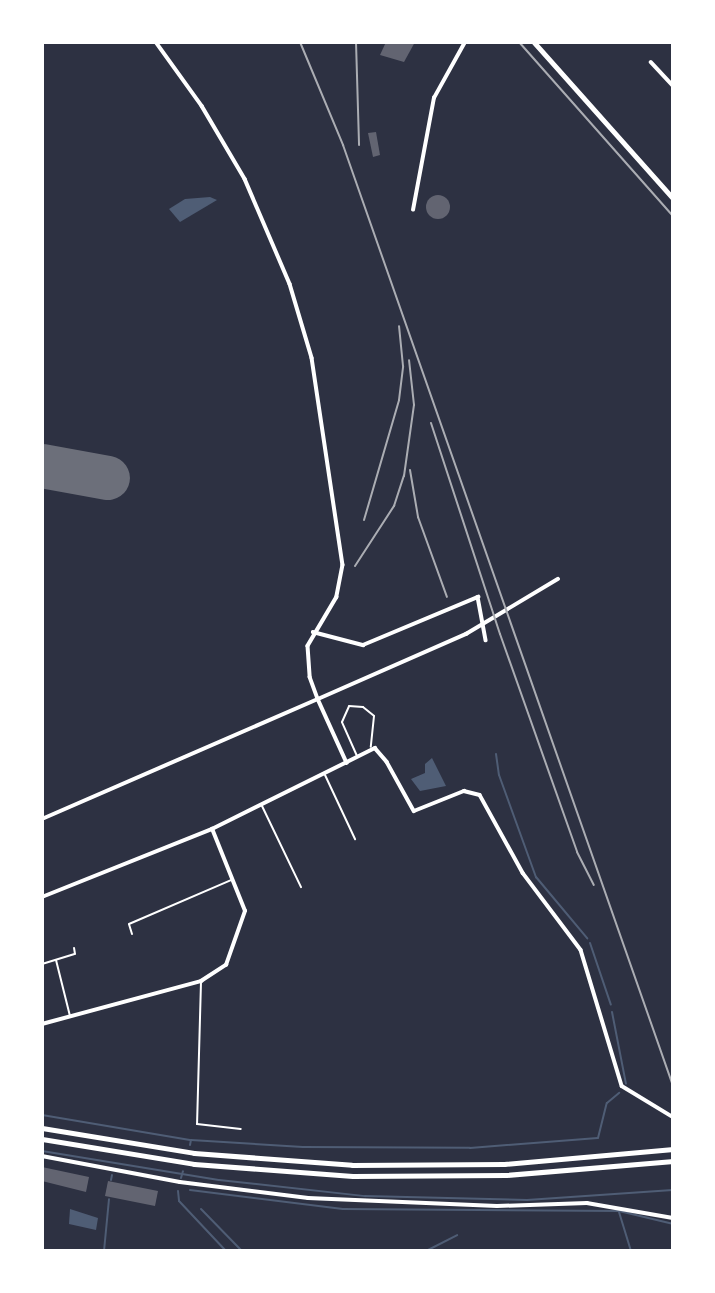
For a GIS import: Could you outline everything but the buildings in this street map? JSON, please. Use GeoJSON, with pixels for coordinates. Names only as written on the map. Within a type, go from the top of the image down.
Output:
{"type":"FeatureCollection","features":[{"type":"Feature","properties":{"kind":"highway"},"geometry":{"type":"LineString","coordinates":[[42,1128],[194,1153],[352,1165],[504,1164],[673,1149]]}},
{"type":"Feature","properties":{"kind":"highway"},"geometry":{"type":"LineString","coordinates":[[42,1139],[194,1164],[353,1176],[506,1175],[673,1161]]}},
{"type":"Feature","properties":{"kind":"main road"},"geometry":{"type":"LineString","coordinates":[[534,42],[673,198]]}},
{"type":"Feature","properties":{"kind":"street"},"geometry":{"type":"LineString","coordinates":[[156,42],[202,106],[245,179],[290,284],[313,358],[343,565],[337,597],[313,632],[308,663],[318,699],[347,763]]}},
{"type":"Feature","properties":{"kind":"street"},"geometry":{"type":"LineString","coordinates":[[413,210],[434,98],[465,42]]}},
{"type":"Feature","properties":{"kind":"street"},"geometry":{"type":"LineString","coordinates":[[651,62],[673,86]]}},
{"type":"Feature","properties":{"kind":"street"},"geometry":{"type":"LineString","coordinates":[[42,819],[466,634],[558,579]]}},
{"type":"Feature","properties":{"kind":"street"},"geometry":{"type":"LineString","coordinates":[[313,632],[363,645],[478,597],[486,640]]}},
{"type":"Feature","properties":{"kind":"street"},"geometry":{"type":"LineString","coordinates":[[42,897],[212,829],[355,760],[370,748],[379,750],[414,811],[470,790],[480,795],[523,873],[581,950],[622,1086],[673,1117]]}},
{"type":"Feature","properties":{"kind":"street"},"geometry":{"type":"LineString","coordinates":[[42,1024],[201,981],[230,958],[244,917],[212,829]]}},
{"type":"Feature","properties":{"kind":"street"},"geometry":{"type":"LineString","coordinates":[[42,1156],[180,1182],[308,1198],[497,1206],[587,1203],[673,1218]]}},
{"type":"Feature","properties":{"kind":"lane"},"geometry":{"type":"LineString","coordinates":[[355,760],[357,750],[344,728],[343,714],[358,705],[374,716],[370,748]]}},
{"type":"Feature","properties":{"kind":"lane"},"geometry":{"type":"LineString","coordinates":[[324,774],[355,839]]}},
{"type":"Feature","properties":{"kind":"lane"},"geometry":{"type":"LineString","coordinates":[[261,805],[301,887]]}},
{"type":"Feature","properties":{"kind":"lane"},"geometry":{"type":"LineString","coordinates":[[132,934],[129,925],[232,880]]}},
{"type":"Feature","properties":{"kind":"lane"},"geometry":{"type":"LineString","coordinates":[[42,964],[75,954],[74,948]]}},
{"type":"Feature","properties":{"kind":"lane"},"geometry":{"type":"LineString","coordinates":[[56,960],[70,1016]]}},
{"type":"Feature","properties":{"kind":"lane"},"geometry":{"type":"LineString","coordinates":[[201,981],[197,1124],[241,1129]]}},
{"type":"Feature","properties":{"kind":"water"},"geometry":{"type":"Polygon","coordinates":[[[210,197],[217,200],[180,222],[169,209],[185,199],[210,197]]]}},
{"type":"Feature","properties":{"kind":"water"},"geometry":{"type":"Polygon","coordinates":[[[432,758],[446,786],[420,791],[411,779],[425,773],[425,764],[432,758]]]}},
{"type":"Feature","properties":{"kind":"water"},"geometry":{"type":"Polygon","coordinates":[[[70,1209],[98,1218],[96,1230],[69,1224],[70,1209]]]}},
{"type":"Feature","properties":{"kind":"waterway"},"geometry":{"type":"LineString","coordinates":[[496,754],[499,775],[536,877],[587,938]]}},
{"type":"Feature","properties":{"kind":"waterway"},"geometry":{"type":"LineString","coordinates":[[590,943],[611,1005]]}},
{"type":"Feature","properties":{"kind":"waterway"},"geometry":{"type":"LineString","coordinates":[[612,1012],[626,1084]]}},
{"type":"Feature","properties":{"kind":"waterway"},"geometry":{"type":"LineString","coordinates":[[190,1145],[191,1140],[303,1147],[470,1148],[598,1138],[607,1103],[619,1093]]}},
{"type":"Feature","properties":{"kind":"waterway"},"geometry":{"type":"LineString","coordinates":[[42,1115],[190,1140]]}},
{"type":"Feature","properties":{"kind":"waterway"},"geometry":{"type":"LineString","coordinates":[[42,1151],[219,1180],[365,1196],[527,1200],[673,1190]]}},
{"type":"Feature","properties":{"kind":"waterway"},"geometry":{"type":"LineString","coordinates":[[181,1178],[183,1171]]}},
{"type":"Feature","properties":{"kind":"waterway"},"geometry":{"type":"LineString","coordinates":[[111,1180],[112,1175]]}},
{"type":"Feature","properties":{"kind":"waterway"},"geometry":{"type":"LineString","coordinates":[[190,1190],[343,1209],[619,1211],[673,1224]]}},
{"type":"Feature","properties":{"kind":"waterway"},"geometry":{"type":"LineString","coordinates":[[178,1191],[179,1201],[226,1251]]}},
{"type":"Feature","properties":{"kind":"waterway"},"geometry":{"type":"LineString","coordinates":[[104,1251],[109,1199]]}},
{"type":"Feature","properties":{"kind":"waterway"},"geometry":{"type":"LineString","coordinates":[[201,1209],[242,1251]]}},
{"type":"Feature","properties":{"kind":"waterway"},"geometry":{"type":"LineString","coordinates":[[619,1212],[631,1251]]}},
{"type":"Feature","properties":{"kind":"waterway"},"geometry":{"type":"LineString","coordinates":[[426,1251],[457,1235]]}},
{"type":"Feature","properties":{"kind":"runway"},"geometry":{"type":"LineString","coordinates":[[42,466],[108,478]]}},
{"type":"Feature","properties":{"kind":"tram line"},"geometry":{"type":"LineString","coordinates":[[519,42],[673,216]]}},
{"type":"Feature","properties":{"kind":"railway"},"geometry":{"type":"LineString","coordinates":[[300,42],[343,145],[673,1086]]}},
{"type":"Feature","properties":{"kind":"railway"},"geometry":{"type":"LineString","coordinates":[[356,42],[359,145]]}},
{"type":"Feature","properties":{"kind":"railway"},"geometry":{"type":"LineString","coordinates":[[364,520],[399,400],[403,366],[399,326]]}},
{"type":"Feature","properties":{"kind":"railway"},"geometry":{"type":"LineString","coordinates":[[355,566],[394,506],[404,476],[414,405],[409,360]]}},
{"type":"Feature","properties":{"kind":"railway"},"geometry":{"type":"LineString","coordinates":[[431,423],[500,634],[577,852],[594,885]]}},
{"type":"Feature","properties":{"kind":"railway"},"geometry":{"type":"LineString","coordinates":[[410,470],[418,517],[447,597]]}}]}
